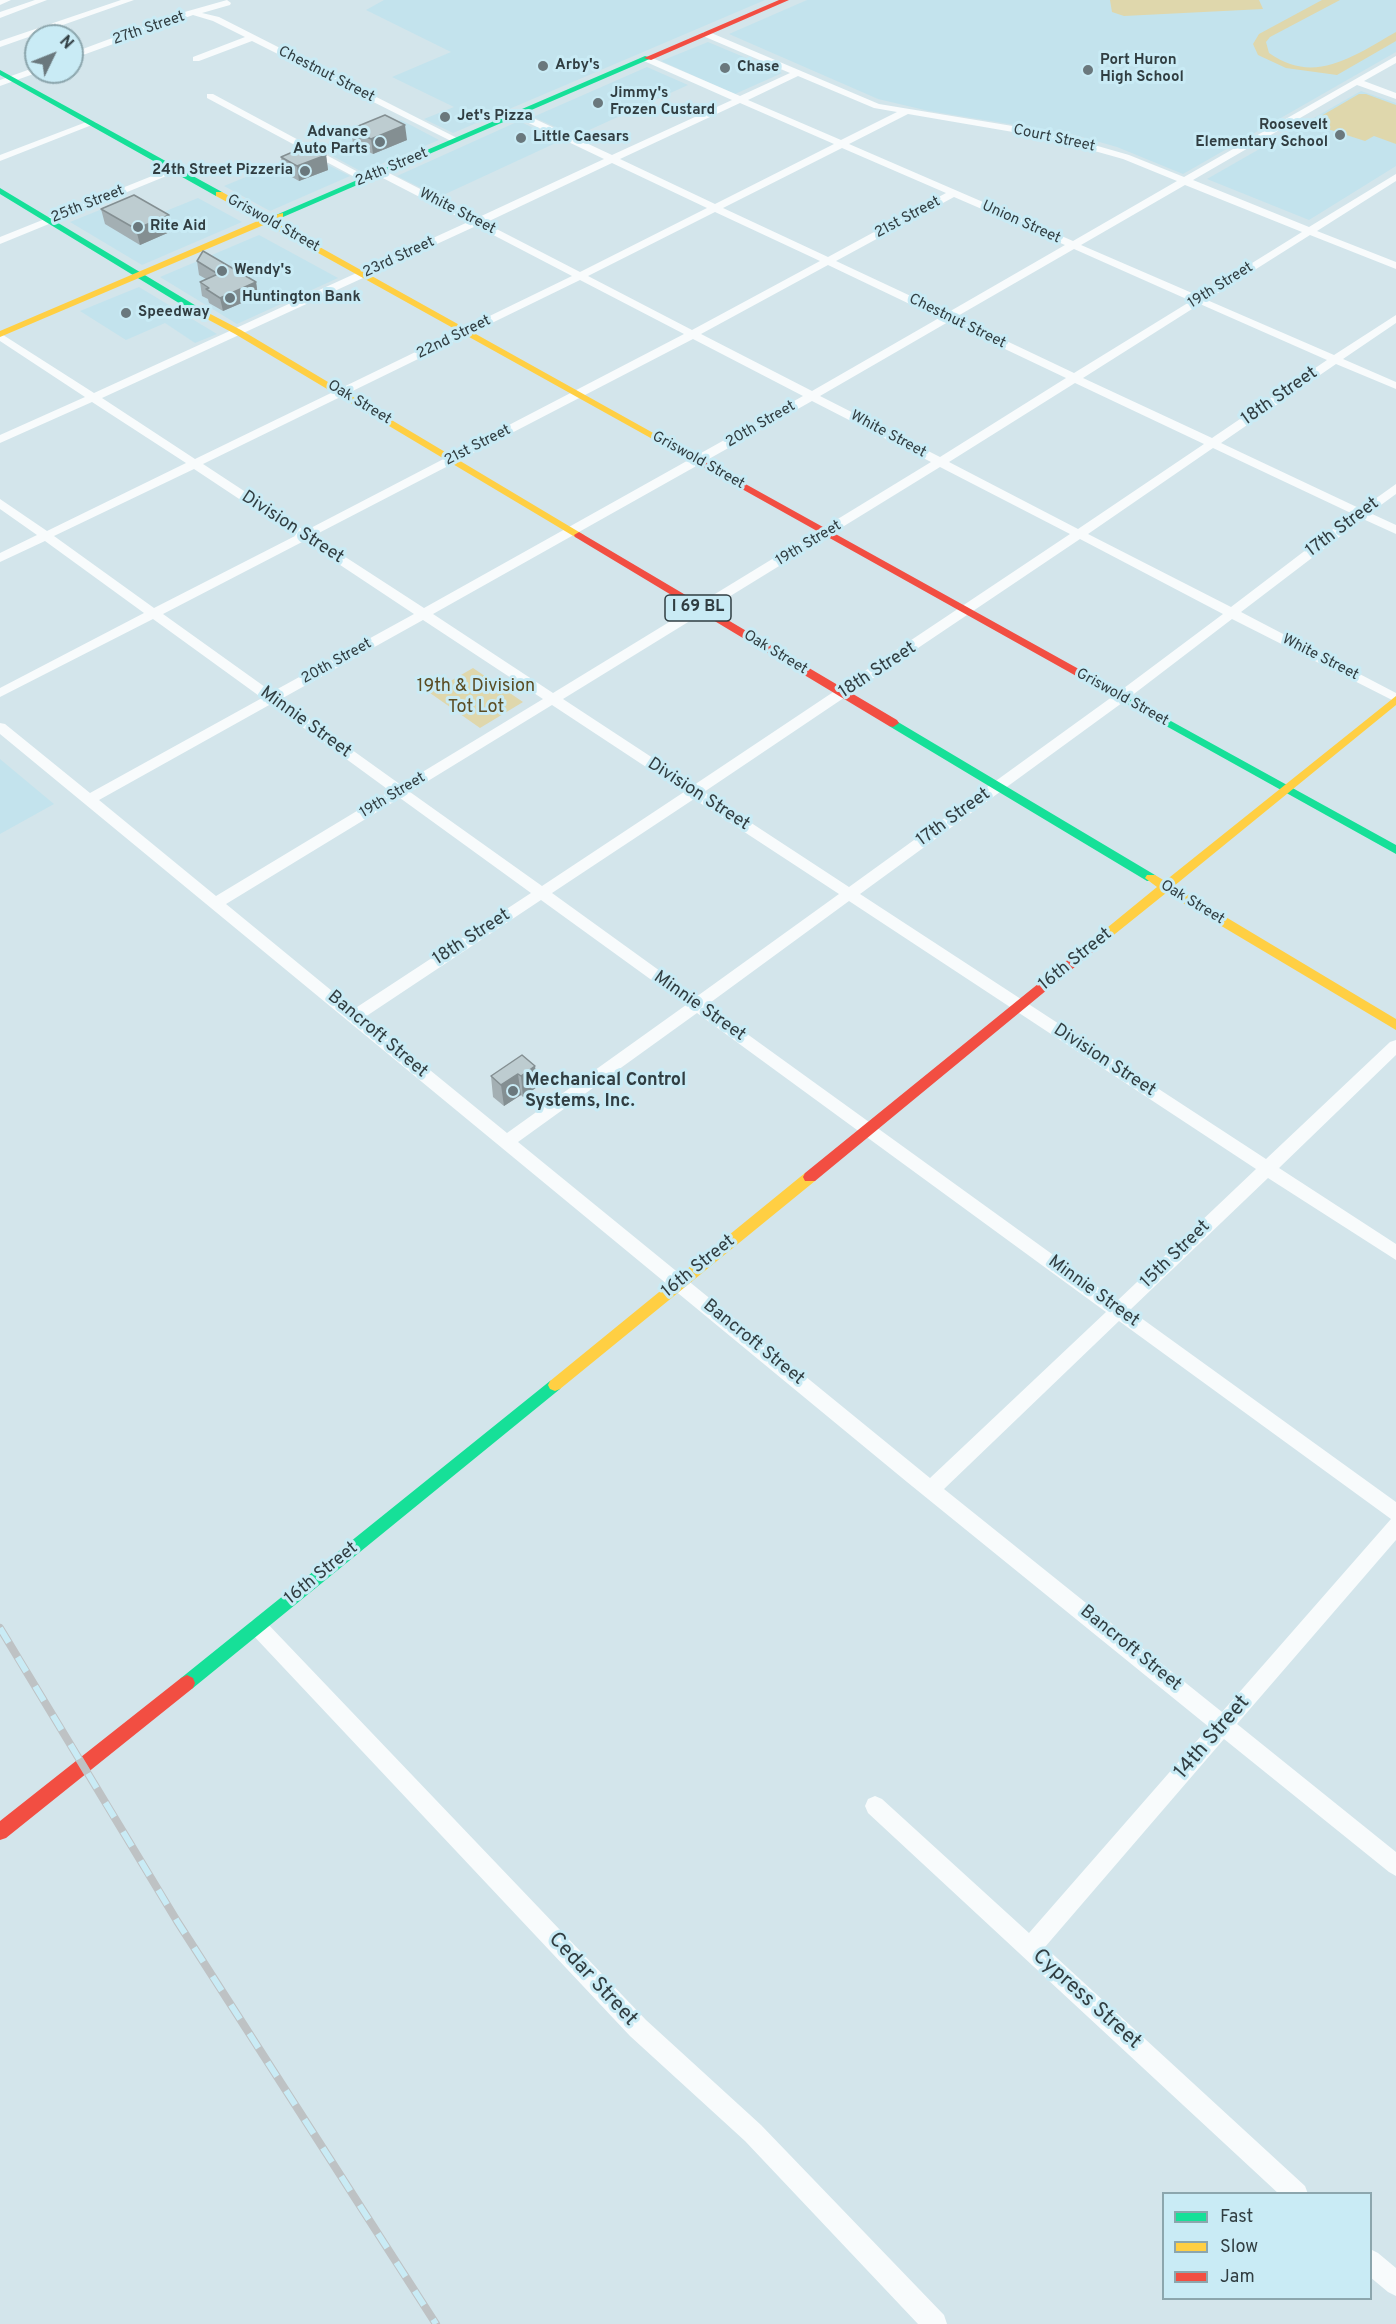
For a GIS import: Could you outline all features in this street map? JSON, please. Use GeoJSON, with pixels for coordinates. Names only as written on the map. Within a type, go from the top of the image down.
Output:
{"type":"FeatureCollection","features":[{"type":"Feature","properties":{"kind":"main road","name":"24th Street"},"geometry":{"type":"LineString","coordinates":[[0,335],[784,0]]}},
{"type":"Feature","properties":{"kind":"main road","name":"Griswold Street"},"geometry":{"type":"LineString","coordinates":[[4,78],[92,123],[1396,850]]}},
{"type":"Feature","properties":{"kind":"main road","name":"Oak Street"},"geometry":{"type":"LineString","coordinates":[[0,190],[177,300],[238,332],[453,459],[701,610],[1396,1025]]}},
{"type":"Feature","properties":{"kind":"main road","name":"16th Street"},"geometry":{"type":"LineString","coordinates":[[0,1832],[258,1626],[1288,789],[1396,698]]}},
{"type":"Feature","properties":{"kind":"street"},"geometry":{"type":"LineString","coordinates":[[0,2],[7,0]]}},
{"type":"Feature","properties":{"kind":"street"},"geometry":{"type":"LineString","coordinates":[[20,0],[30,5]]}},
{"type":"Feature","properties":{"kind":"street"},"geometry":{"type":"LineString","coordinates":[[0,15],[43,0]]}},
{"type":"Feature","properties":{"kind":"street"},"geometry":{"type":"LineString","coordinates":[[0,44],[130,0]]}},
{"type":"Feature","properties":{"kind":"street","name":"27th Street"},"geometry":{"type":"LineString","coordinates":[[84,52],[177,17],[196,14],[227,3]]}},
{"type":"Feature","properties":{"kind":"street","name":"Chestnut Street"},"geometry":{"type":"LineString","coordinates":[[196,14],[216,19],[456,140]]}},
{"type":"Feature","properties":{"kind":"street","name":"Court Street"},"geometry":{"type":"LineString","coordinates":[[706,34],[860,100],[905,112],[1069,140],[1126,157],[1396,266]]}},
{"type":"Feature","properties":{"kind":"street"},"geometry":{"type":"LineString","coordinates":[[196,59],[251,38]]}},
{"type":"Feature","properties":{"kind":"street","name":"Union Street"},"geometry":{"type":"LineString","coordinates":[[647,59],[1396,386]]}},
{"type":"Feature","properties":{"kind":"street","name":"20th Street"},"geometry":{"type":"LineString","coordinates":[[90,799],[699,461],[1396,59]]}},
{"type":"Feature","properties":{"kind":"street"},"geometry":{"type":"LineString","coordinates":[[4,78],[24,73]]}},
{"type":"Feature","properties":{"kind":"street","name":"23rd Street"},"geometry":{"type":"LineString","coordinates":[[0,439],[238,332],[797,73]]}},
{"type":"Feature","properties":{"kind":"street"},"geometry":{"type":"LineString","coordinates":[[1357,81],[1396,96]]}},
{"type":"Feature","properties":{"kind":"street"},"geometry":{"type":"LineString","coordinates":[[210,96],[366,179]]}},
{"type":"Feature","properties":{"kind":"street","name":"22nd Street"},"geometry":{"type":"LineString","coordinates":[[0,558],[467,332],[905,112]]}},
{"type":"Feature","properties":{"kind":"street","name":"Chestnut Street"},"geometry":{"type":"LineString","coordinates":[[517,114],[1396,530]]}},
{"type":"Feature","properties":{"kind":"street"},"geometry":{"type":"LineString","coordinates":[[0,158],[92,123]]}},
{"type":"Feature","properties":{"kind":"street","name":"25th Street"},"geometry":{"type":"LineString","coordinates":[[0,241],[176,170]]}},
{"type":"Feature","properties":{"kind":"street","name":"White Street"},"geometry":{"type":"LineString","coordinates":[[381,173],[1396,698]]}},
{"type":"Feature","properties":{"kind":"street","name":"19th Street"},"geometry":{"type":"LineString","coordinates":[[216,903],[827,533],[1309,231],[1392,183]]}},
{"type":"Feature","properties":{"kind":"street","name":"21st Street"},"geometry":{"type":"LineString","coordinates":[[0,693],[577,395],[954,193]]}},
{"type":"Feature","properties":{"kind":"street","name":"18th Street"},"geometry":{"type":"LineString","coordinates":[[355,1016],[967,612],[1396,318]]}},
{"type":"Feature","properties":{"kind":"street","name":"Division Street"},"geometry":{"type":"LineString","coordinates":[[0,335],[1396,1253]]}},
{"type":"Feature","properties":{"kind":"street","name":"17th Street"},"geometry":{"type":"LineString","coordinates":[[507,1142],[1121,697],[1396,488]]}},
{"type":"Feature","properties":{"kind":"street","name":"Minnie Street"},"geometry":{"type":"LineString","coordinates":[[0,503],[697,1005],[1396,1513]]}},
{"type":"Feature","properties":{"kind":"street","name":"Bancroft Street"},"geometry":{"type":"LineString","coordinates":[[0,727],[1396,1865]]}},
{"type":"Feature","properties":{"kind":"street","name":"15th Street"},"geometry":{"type":"LineString","coordinates":[[932,1489],[1396,1046]]}},
{"type":"Feature","properties":{"kind":"street","name":"14th Street"},"geometry":{"type":"LineString","coordinates":[[1029,1949],[1225,1726],[1396,1526]]}},
{"type":"Feature","properties":{"kind":"street","name":"Cedar Street"},"geometry":{"type":"LineString","coordinates":[[258,1626],[638,2028],[753,2133],[935,2324]]}},
{"type":"Feature","properties":{"kind":"street","name":"Cypress Street"},"geometry":{"type":"LineString","coordinates":[[875,1806],[1296,2192]]}},
{"type":"Feature","properties":{"kind":"street"},"geometry":{"type":"LineString","coordinates":[[1372,2261],[1396,2284]]}},
{"type":"Feature","properties":{"kind":"shaded area"},"geometry":{"type":"Polygon","coordinates":[[[384,0],[765,0],[453,133],[424,119],[454,107],[392,77],[451,52],[366,10],[384,0]]]}},
{"type":"Feature","properties":{"kind":"shaded area","name":"Port Huron High School"},"geometry":{"type":"Polygon","coordinates":[[[807,0],[1396,0],[1396,52],[1183,174],[1117,147],[1071,134],[929,111],[878,99],[729,34],[807,0]]]}},
{"type":"Feature","properties":{"kind":"shaded area"},"geometry":{"type":"Polygon","coordinates":[[[708,42],[782,73],[735,94],[661,61],[708,42]]]}},
{"type":"Feature","properties":{"kind":"shaded area"},"geometry":{"type":"Polygon","coordinates":[[[647,67],[688,85],[576,136],[533,117],[647,67]]]}},
{"type":"Feature","properties":{"kind":"shaded area","name":"Roosevelt Elementary School"},"geometry":{"type":"Polygon","coordinates":[[[1361,91],[1396,103],[1396,166],[1309,220],[1207,179],[1361,91]]]}},
{"type":"Feature","properties":{"kind":"shaded area"},"geometry":{"type":"Polygon","coordinates":[[[401,120],[439,140],[362,172],[318,148],[354,134],[361,137],[401,120]]]}},
{"type":"Feature","properties":{"kind":"shaded area"},"geometry":{"type":"Polygon","coordinates":[[[519,121],[560,141],[439,197],[397,176],[519,121]]]}},
{"type":"Feature","properties":{"kind":"shaded area"},"geometry":{"type":"Polygon","coordinates":[[[304,153],[350,176],[270,211],[224,186],[304,153]]]}},
{"type":"Feature","properties":{"kind":"shaded area"},"geometry":{"type":"Polygon","coordinates":[[[132,197],[161,213],[198,198],[242,222],[142,265],[70,222],[132,197]]]}},
{"type":"Feature","properties":{"kind":"shaded area"},"geometry":{"type":"Polygon","coordinates":[[[259,235],[338,278],[237,324],[160,277],[259,235]]]}},
{"type":"Feature","properties":{"kind":"shaded area"},"geometry":{"type":"Polygon","coordinates":[[[139,287],[217,334],[195,343],[165,323],[126,340],[80,311],[139,287]]]}},
{"type":"Feature","properties":{"kind":"shaded area"},"geometry":{"type":"Polygon","coordinates":[[[0,759],[54,804],[0,834],[0,759]]]}},
{"type":"Feature","properties":{"kind":"green space"},"geometry":{"type":"Polygon","coordinates":[[[1110,0],[1259,0],[1263,9],[1124,16],[1112,12],[1110,0]]]}},
{"type":"Feature","properties":{"kind":"green space"},"geometry":{"type":"Polygon","coordinates":[[[1322,0],[1340,0],[1270,37],[1266,42],[1269,53],[1286,63],[1302,67],[1319,67],[1350,57],[1396,32],[1396,41],[1337,75],[1286,68],[1258,55],[1253,44],[1259,34],[1322,0]]]}},
{"type":"Feature","properties":{"kind":"green space"},"geometry":{"type":"Polygon","coordinates":[[[1359,94],[1366,94],[1396,105],[1396,144],[1374,136],[1365,141],[1309,123],[1359,94]]]}},
{"type":"Feature","properties":{"kind":"green space","name":"19th & Division Tot Lot"},"geometry":{"type":"Polygon","coordinates":[[[473,668],[523,702],[480,728],[430,693],[473,668]]]}},
{"type":"Feature","properties":{"kind":"building"},"geometry":{"type":"Polygon","coordinates":[[[385,115],[405,125],[371,139],[351,129],[385,115]]]}},
{"type":"Feature","properties":{"kind":"building"},"geometry":{"type":"Polygon","coordinates":[[[309,145],[326,155],[297,166],[281,157],[309,145]]]}},
{"type":"Feature","properties":{"kind":"building"},"geometry":{"type":"Polygon","coordinates":[[[134,195],[169,215],[136,229],[101,209],[134,195]]]}},
{"type":"Feature","properties":{"kind":"building"},"geometry":{"type":"Polygon","coordinates":[[[203,251],[256,282],[220,298],[200,282],[218,274],[197,261],[203,251]]]}},
{"type":"Feature","properties":{"kind":"building"},"geometry":{"type":"Polygon","coordinates":[[[522,1055],[535,1066],[521,1076],[518,1074],[501,1085],[491,1076],[522,1055]]]}},
{"type":"Feature","properties":{"kind":"railway"},"geometry":{"type":"LineString","coordinates":[[0,1628],[177,1921],[436,2324]]}},
{"type":"Feature","properties":{"kind":"traffic: fast"},"geometry":{"type":"LineString","coordinates":[[280,215],[648,58]]}},
{"type":"Feature","properties":{"kind":"traffic: fast"},"geometry":{"type":"LineString","coordinates":[[0,72],[219,194]]}},
{"type":"Feature","properties":{"kind":"traffic: fast"},"geometry":{"type":"LineString","coordinates":[[0,190],[195,309]]}},
{"type":"Feature","properties":{"kind":"traffic: fast"},"geometry":{"type":"LineString","coordinates":[[1091,680],[1396,850]]}},
{"type":"Feature","properties":{"kind":"traffic: fast"},"geometry":{"type":"LineString","coordinates":[[893,723],[1151,878]]}},
{"type":"Feature","properties":{"kind":"traffic: fast"},"geometry":{"type":"LineString","coordinates":[[187,1683],[555,1385]]}},
{"type":"Feature","properties":{"kind":"traffic: slow"},"geometry":{"type":"LineString","coordinates":[[219,194],[677,449]]}},
{"type":"Feature","properties":{"kind":"traffic: slow"},"geometry":{"type":"LineString","coordinates":[[0,334],[280,215]]}},
{"type":"Feature","properties":{"kind":"traffic: slow"},"geometry":{"type":"LineString","coordinates":[[195,309],[238,332],[579,535]]}},
{"type":"Feature","properties":{"kind":"traffic: slow"},"geometry":{"type":"LineString","coordinates":[[1106,935],[1396,699]]}},
{"type":"Feature","properties":{"kind":"traffic: slow"},"geometry":{"type":"LineString","coordinates":[[1151,878],[1396,1025]]}},
{"type":"Feature","properties":{"kind":"traffic: slow"},"geometry":{"type":"LineString","coordinates":[[555,1385],[810,1177]]}},
{"type":"Feature","properties":{"kind":"traffic: jam"},"geometry":{"type":"LineString","coordinates":[[648,58],[785,0]]}},
{"type":"Feature","properties":{"kind":"traffic: jam"},"geometry":{"type":"LineString","coordinates":[[677,449],[1091,680]]}},
{"type":"Feature","properties":{"kind":"traffic: jam"},"geometry":{"type":"LineString","coordinates":[[579,535],[893,723]]}},
{"type":"Feature","properties":{"kind":"traffic: jam"},"geometry":{"type":"LineString","coordinates":[[810,1177],[1106,935]]}},
{"type":"Feature","properties":{"kind":"traffic: jam"},"geometry":{"type":"LineString","coordinates":[[0,1832],[187,1683]]}},
{"type":"Feature","properties":{"kind":"place","name":"Arby's"},"geometry":{"type":"Point","coordinates":[543,66]}},
{"type":"Feature","properties":{"kind":"place","name":"Chase"},"geometry":{"type":"Point","coordinates":[725,68]}},
{"type":"Feature","properties":{"kind":"place","name":"Port Huron High School"},"geometry":{"type":"Point","coordinates":[1088,70]}},
{"type":"Feature","properties":{"kind":"place","name":"Jimmy's Frozen Custard"},"geometry":{"type":"Point","coordinates":[598,103]}},
{"type":"Feature","properties":{"kind":"place","name":"Jet's Pizza"},"geometry":{"type":"Point","coordinates":[445,117]}},
{"type":"Feature","properties":{"kind":"place","name":"Roosevelt Elementary School"},"geometry":{"type":"Point","coordinates":[1340,135]}},
{"type":"Feature","properties":{"kind":"place","name":"Little Caesars"},"geometry":{"type":"Point","coordinates":[521,138]}},
{"type":"Feature","properties":{"kind":"place","name":"Advance Auto Parts"},"geometry":{"type":"Point","coordinates":[380,142]}},
{"type":"Feature","properties":{"kind":"place","name":"24th Street Pizzeria"},"geometry":{"type":"Point","coordinates":[305,171]}},
{"type":"Feature","properties":{"kind":"place","name":"Rite Aid"},"geometry":{"type":"Point","coordinates":[138,227]}},
{"type":"Feature","properties":{"kind":"place","name":"Wendy's"},"geometry":{"type":"Point","coordinates":[222,271]}},
{"type":"Feature","properties":{"kind":"place","name":"Huntington Bank"},"geometry":{"type":"Point","coordinates":[230,298]}},
{"type":"Feature","properties":{"kind":"place","name":"Speedway"},"geometry":{"type":"Point","coordinates":[126,313]}},
{"type":"Feature","properties":{"kind":"place","name":"Mechanical Control Systems, Inc."},"geometry":{"type":"Point","coordinates":[513,1091]}}]}
